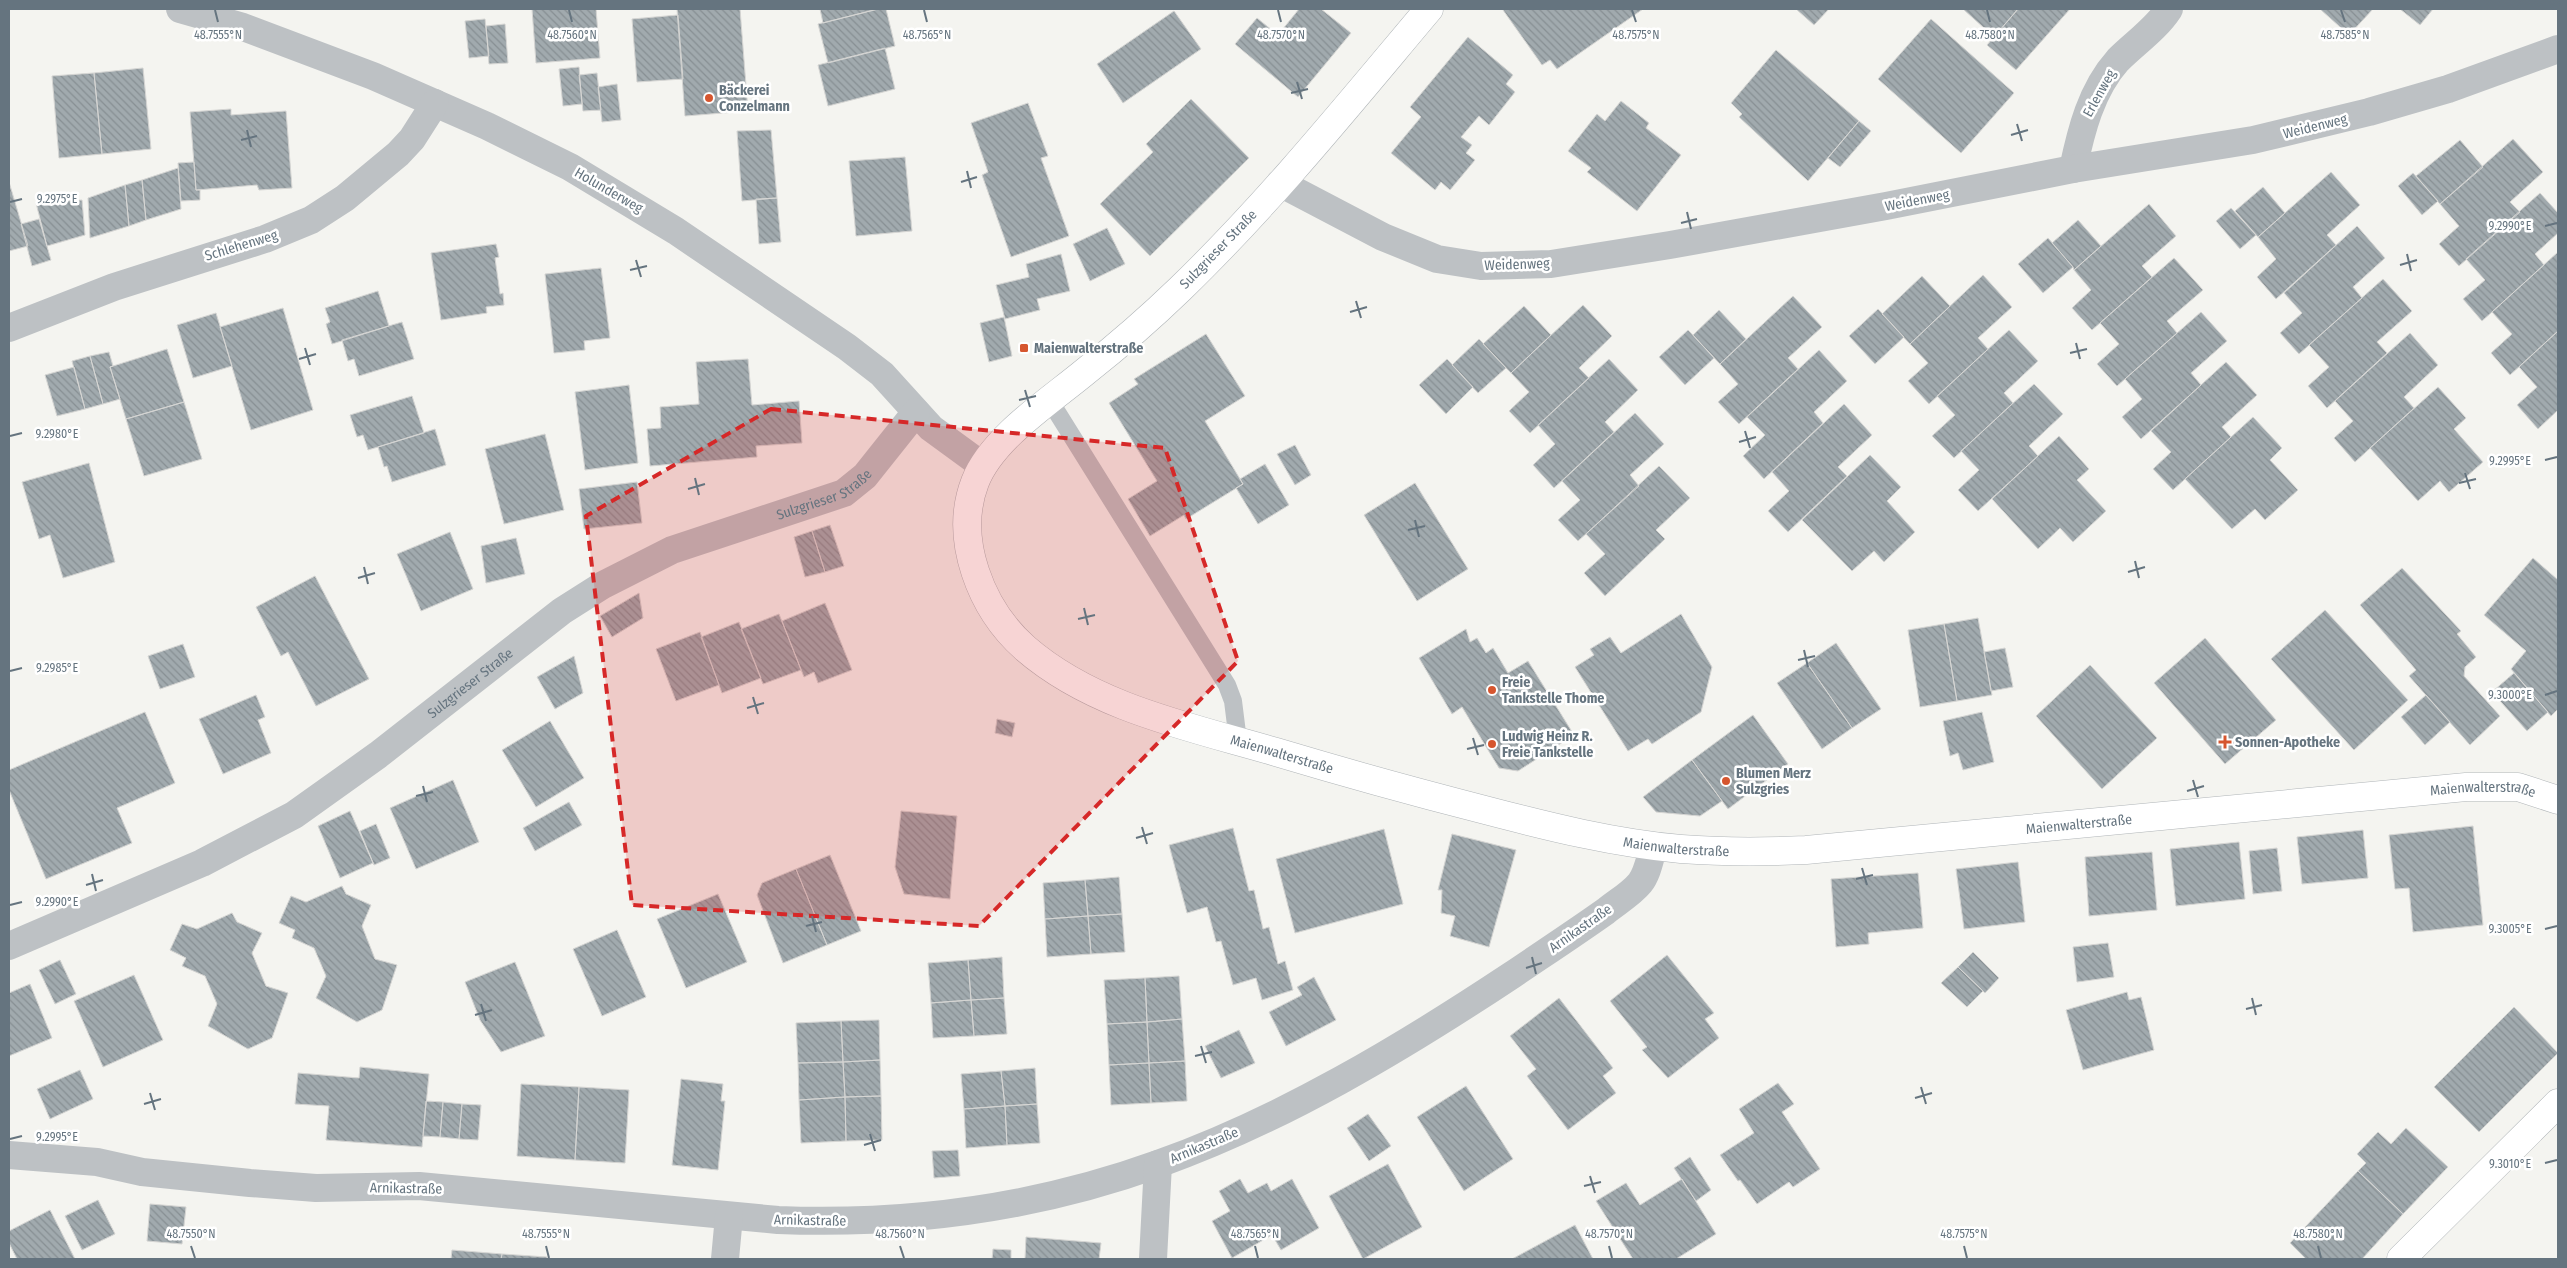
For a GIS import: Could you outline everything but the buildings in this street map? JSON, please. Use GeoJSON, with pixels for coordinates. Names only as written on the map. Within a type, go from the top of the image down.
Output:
{"type":"FeatureCollection","features":[{"type":"Feature","properties":{"kind":"main road","name":"Sulzgrieser Straße"},"geometry":{"type":"LineString","coordinates":[[983,466],[1005,440],[1167,302],[1280,183],[1429,9]]}},
{"type":"Feature","properties":{"kind":"main road","name":"Maienwalterstraße"},"geometry":{"type":"LineString","coordinates":[[983,466],[971,494],[968,529],[973,562],[982,591],[1006,629],[1027,650],[1089,691],[1138,710],[1238,741],[1377,781],[1550,827],[1654,846],[1734,851],[1806,850],[2466,787],[2518,788],[2558,800]]}},
{"type":"Feature","properties":{"kind":"main road"},"geometry":{"type":"LineString","coordinates":[[2401,1259],[2558,1103]]}},
{"type":"Feature","properties":{"kind":"street","name":"Holunderweg"},"geometry":{"type":"LineString","coordinates":[[180,9],[289,44],[435,103],[546,155],[676,231],[860,357],[882,374],[916,412],[943,438],[983,466]]}},
{"type":"Feature","properties":{"kind":"street","name":"Erlenweg"},"geometry":{"type":"LineString","coordinates":[[2073,169],[2083,124],[2106,77],[2117,62],[2169,9]]}},
{"type":"Feature","properties":{"kind":"street","name":"Weidenweg"},"geometry":{"type":"LineString","coordinates":[[1280,183],[1353,222],[1418,253],[1451,263],[1500,267],[1551,264],[1670,245],[2073,169],[2226,145],[2319,125],[2448,89],[2558,49]]}},
{"type":"Feature","properties":{"kind":"street","name":"Schlehenweg"},"geometry":{"type":"LineString","coordinates":[[9,328],[114,287],[265,239],[310,220],[344,198],[398,154],[412,139],[435,103]]}},
{"type":"Feature","properties":{"kind":"street","name":"Sulzgrieser Straße"},"geometry":{"type":"LineString","coordinates":[[9,946],[202,863],[294,815],[378,755],[562,610],[603,585],[672,550],[844,493],[865,476],[916,412]]}},
{"type":"Feature","properties":{"kind":"street","name":"Arnikastraße"},"geometry":{"type":"LineString","coordinates":[[9,1155],[98,1162],[142,1172],[250,1183],[316,1188],[419,1186],[729,1216],[822,1221],[938,1216],[1053,1195],[1158,1164],[1224,1137],[1335,1082],[1483,994],[1578,931],[1630,892],[1642,880],[1654,846]]}},
{"type":"Feature","properties":{"kind":"street"},"geometry":{"type":"LineString","coordinates":[[1154,1259],[1158,1164]]}},
{"type":"Feature","properties":{"kind":"street"},"geometry":{"type":"LineString","coordinates":[[725,1259],[729,1216]]}},
{"type":"Feature","properties":{"kind":"lane"},"geometry":{"type":"LineString","coordinates":[[1050,401],[1227,685],[1233,701],[1238,741]]}},
{"type":"Feature","properties":{"kind":"highlighted area"},"geometry":{"type":"Polygon","coordinates":[[[771,409],[1165,448],[1238,661],[979,926],[632,905],[586,516],[771,409]]]}},
{"type":"Feature","properties":{"kind":"place","name":"Bäckerei Conzelmann"},"geometry":{"type":"Point","coordinates":[709,98]}},
{"type":"Feature","properties":{"kind":"place","name":"Maienwalterstraße"},"geometry":{"type":"Point","coordinates":[1024,348]}},
{"type":"Feature","properties":{"kind":"place","name":"Freie Tankstelle Thome"},"geometry":{"type":"Point","coordinates":[1492,690]}},
{"type":"Feature","properties":{"kind":"place","name":"Sonnen-Apotheke"},"geometry":{"type":"Point","coordinates":[2225,742]}},
{"type":"Feature","properties":{"kind":"place","name":"Ludwig Heinz R. Freie Tankstelle"},"geometry":{"type":"Point","coordinates":[1492,744]}},
{"type":"Feature","properties":{"kind":"place","name":"Blumen Merz Sulzgries"},"geometry":{"type":"Point","coordinates":[1726,781]}}]}
